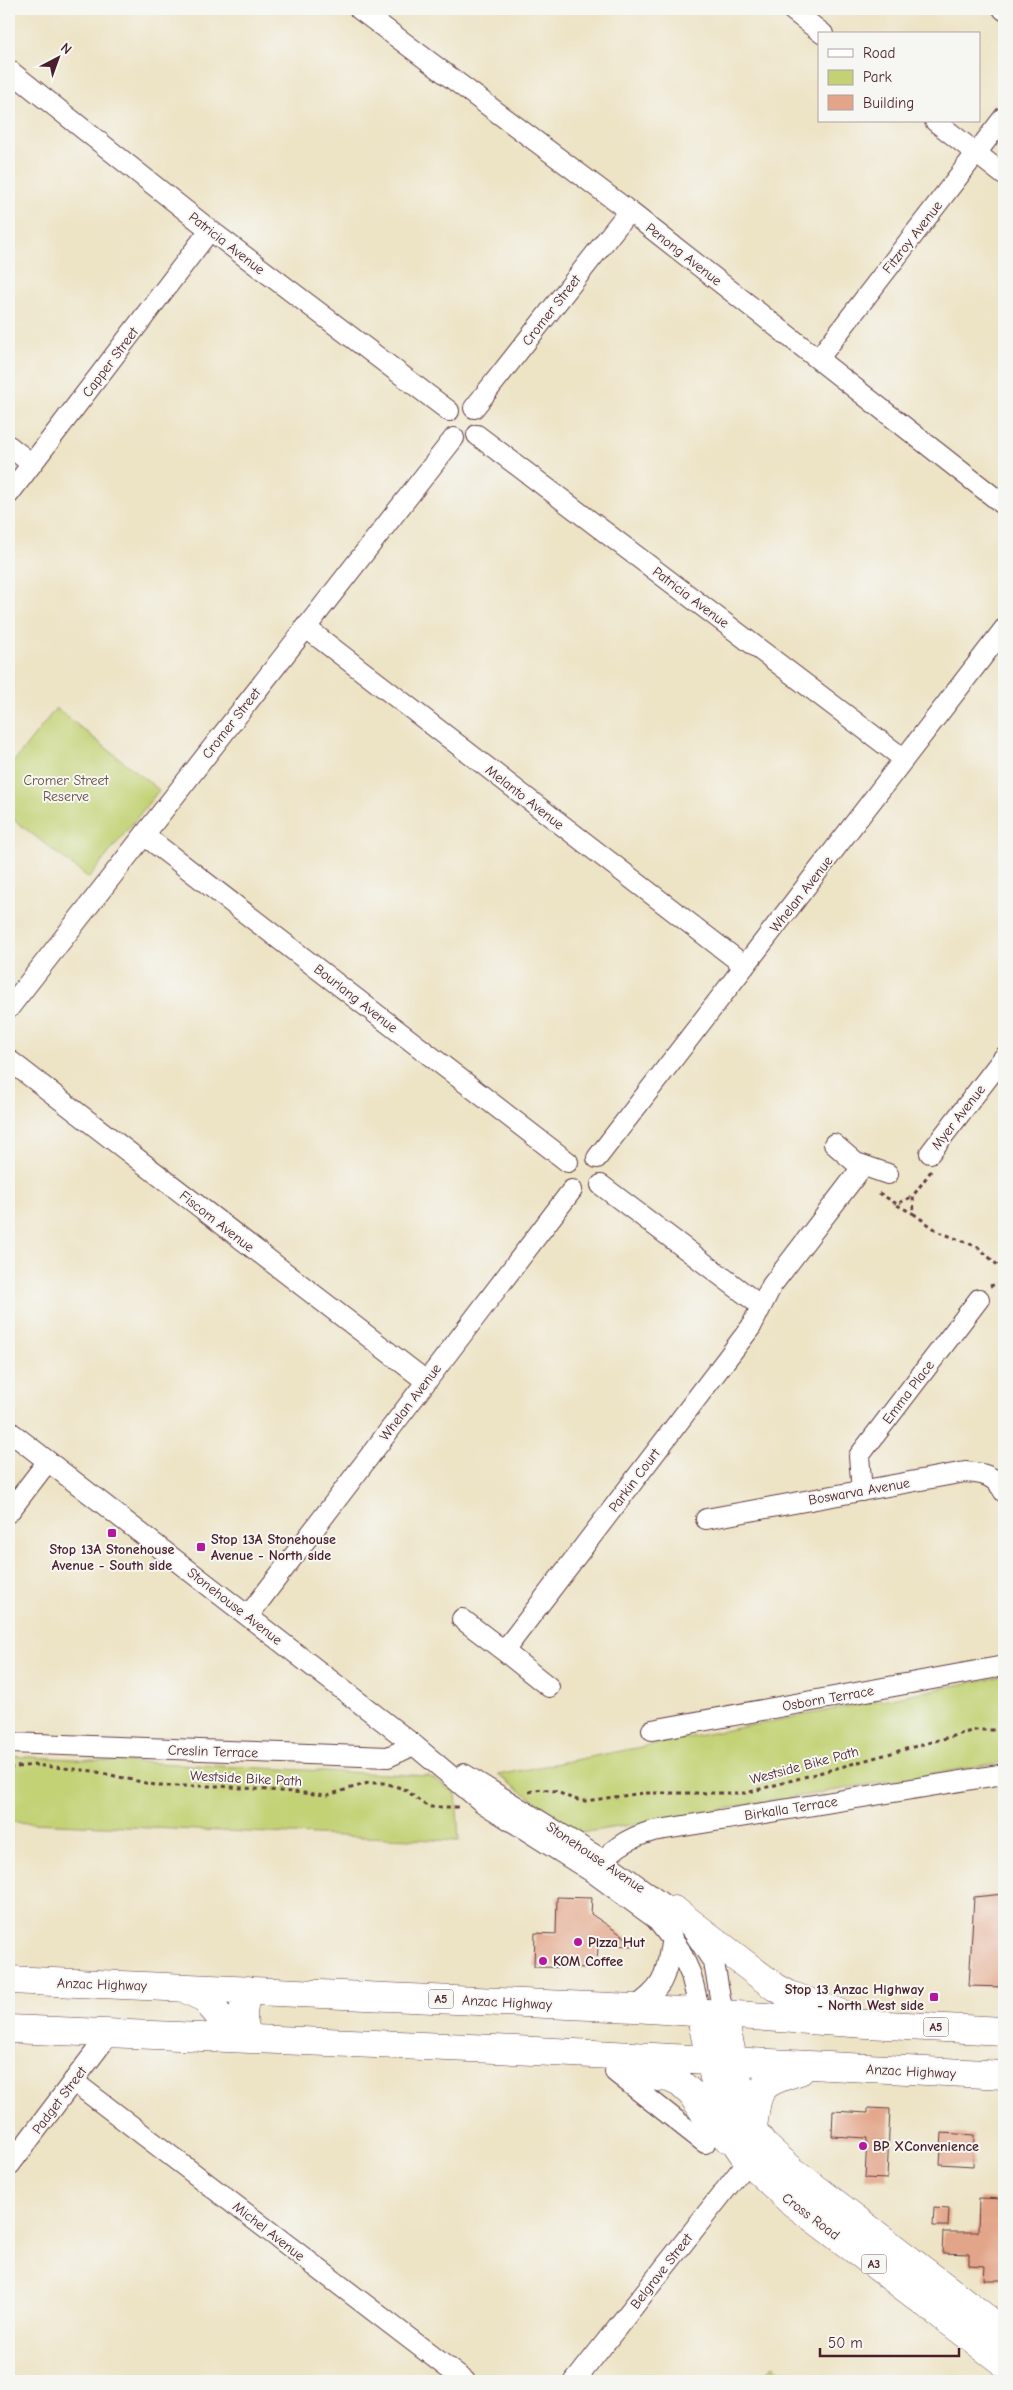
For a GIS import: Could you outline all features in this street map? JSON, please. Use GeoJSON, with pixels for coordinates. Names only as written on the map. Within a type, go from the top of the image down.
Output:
{"type":"FeatureCollection","features":[{"type":"Feature","properties":{"kind":"highway"},"geometry":{"type":"LineString","coordinates":[[674,1910],[775,1986],[790,1995],[867,2024]]}},
{"type":"Feature","properties":{"kind":"highway","name":"Anzac Highway"},"geometry":{"type":"LineString","coordinates":[[9,1980],[634,2008],[867,2024],[1004,2031]]}},
{"type":"Feature","properties":{"kind":"highway"},"geometry":{"type":"LineString","coordinates":[[182,1988],[204,1998],[222,2018],[215,2038]]}},
{"type":"Feature","properties":{"kind":"highway"},"geometry":{"type":"LineString","coordinates":[[248,1990],[242,2015],[243,2027],[250,2039]]}},
{"type":"Feature","properties":{"kind":"highway","name":"Cross Road"},"geometry":{"type":"LineString","coordinates":[[712,2013],[722,2062],[745,2115],[747,2148],[788,2199],[1004,2363]]}},
{"type":"Feature","properties":{"kind":"highway","name":"Anzac Highway"},"geometry":{"type":"LineString","coordinates":[[9,2029],[495,2049],[812,2067],[1004,2075]]}},
{"type":"Feature","properties":{"kind":"highway"},"geometry":{"type":"LineString","coordinates":[[495,2049],[534,2069],[616,2072],[669,2078],[680,2083],[692,2094],[709,2120],[747,2148],[762,2087],[771,2080],[812,2067]]}},
{"type":"Feature","properties":{"kind":"highway","name":"Cross Road"},"geometry":{"type":"LineString","coordinates":[[747,2148],[764,2144],[793,2171],[1004,2332]]}},
{"type":"Feature","properties":{"kind":"street","name":"Penong Avenue"},"geometry":{"type":"LineString","coordinates":[[359,9],[629,211],[1004,504]]}},
{"type":"Feature","properties":{"kind":"street"},"geometry":{"type":"LineString","coordinates":[[790,9],[820,32]]}},
{"type":"Feature","properties":{"kind":"street","name":"Patricia Avenue"},"geometry":{"type":"LineString","coordinates":[[9,70],[210,230],[449,411]]}},
{"type":"Feature","properties":{"kind":"street","name":"Fitzroy Avenue"},"geometry":{"type":"LineString","coordinates":[[819,358],[1004,117]]}},
{"type":"Feature","properties":{"kind":"street"},"geometry":{"type":"LineString","coordinates":[[936,122],[1004,175]]}},
{"type":"Feature","properties":{"kind":"street","name":"Cromer Street"},"geometry":{"type":"LineString","coordinates":[[474,408],[629,211]]}},
{"type":"Feature","properties":{"kind":"street","name":"Capper Street"},"geometry":{"type":"LineString","coordinates":[[9,494],[210,230]]}},
{"type":"Feature","properties":{"kind":"street"},"geometry":{"type":"LineString","coordinates":[[461,404],[474,408],[482,421],[477,435],[466,441],[454,438],[445,426],[449,411],[461,404]]}},
{"type":"Feature","properties":{"kind":"street","name":"Patricia Avenue"},"geometry":{"type":"LineString","coordinates":[[477,435],[904,759]]}},
{"type":"Feature","properties":{"kind":"street","name":"Cromer Street"},"geometry":{"type":"LineString","coordinates":[[9,1008],[454,438]]}},
{"type":"Feature","properties":{"kind":"street"},"geometry":{"type":"LineString","coordinates":[[9,446],[32,464]]}},
{"type":"Feature","properties":{"kind":"street","name":"Melanto Avenue"},"geometry":{"type":"LineString","coordinates":[[306,627],[745,966]]}},
{"type":"Feature","properties":{"kind":"street","name":"Whelan Avenue"},"geometry":{"type":"LineString","coordinates":[[597,1158],[1004,629]]}},
{"type":"Feature","properties":{"kind":"street","name":"Bourlang Avenue"},"geometry":{"type":"LineString","coordinates":[[144,834],[568,1162]]}},
{"type":"Feature","properties":{"kind":"street","name":"Myer Avenue"},"geometry":{"type":"LineString","coordinates":[[930,1153],[1004,1057]]}},
{"type":"Feature","properties":{"kind":"street","name":"Fiscom Avenue"},"geometry":{"type":"LineString","coordinates":[[9,1060],[426,1381]]}},
{"type":"Feature","properties":{"kind":"street"},"geometry":{"type":"LineString","coordinates":[[834,1144],[856,1163],[888,1174]]}},
{"type":"Feature","properties":{"kind":"street"},"geometry":{"type":"LineString","coordinates":[[582,1154],[597,1158],[604,1170],[601,1185],[588,1193],[572,1190],[564,1176],[568,1162],[582,1154]]}},
{"type":"Feature","properties":{"kind":"street","name":"Parkin Court"},"geometry":{"type":"LineString","coordinates":[[504,1651],[751,1327],[772,1285],[863,1166]]}},
{"type":"Feature","properties":{"kind":"street"},"geometry":{"type":"LineString","coordinates":[[601,1185],[761,1306]]}},
{"type":"Feature","properties":{"kind":"street","name":"Whelan Avenue"},"geometry":{"type":"LineString","coordinates":[[248,1616],[572,1190]]}},
{"type":"Feature","properties":{"kind":"street","name":"Emma Place"},"geometry":{"type":"LineString","coordinates":[[862,1491],[859,1456],[979,1300]]}},
{"type":"Feature","properties":{"kind":"street","name":"Stonehouse Avenue"},"geometry":{"type":"LineString","coordinates":[[9,1431],[414,1744],[484,1803],[674,1910],[693,1929],[714,1962],[712,2013]]}},
{"type":"Feature","properties":{"kind":"street"},"geometry":{"type":"LineString","coordinates":[[9,1512],[48,1461]]}},
{"type":"Feature","properties":{"kind":"street","name":"Boswarva Avenue"},"geometry":{"type":"LineString","coordinates":[[706,1519],[965,1472],[982,1473],[1003,1485]]}},
{"type":"Feature","properties":{"kind":"street"},"geometry":{"type":"LineString","coordinates":[[462,1619],[549,1687]]}},
{"type":"Feature","properties":{"kind":"street","name":"Osborn Terrace"},"geometry":{"type":"LineString","coordinates":[[652,1730],[1004,1666]]}},
{"type":"Feature","properties":{"kind":"street","name":"Creslin Terrace"},"geometry":{"type":"LineString","coordinates":[[9,1744],[388,1757],[414,1744]]}},
{"type":"Feature","properties":{"kind":"street","name":"Birkalla Terrace"},"geometry":{"type":"LineString","coordinates":[[598,1866],[625,1841],[653,1832],[1004,1774]]}},
{"type":"Feature","properties":{"kind":"street","name":"Stonehouse Avenue"},"geometry":{"type":"LineString","coordinates":[[598,1866],[656,1919],[672,1938],[712,2013]]}},
{"type":"Feature","properties":{"kind":"street"},"geometry":{"type":"LineString","coordinates":[[634,2008],[660,1987],[672,1938]]}},
{"type":"Feature","properties":{"kind":"street","name":"Padget Street"},"geometry":{"type":"LineString","coordinates":[[9,2166],[109,2034]]}},
{"type":"Feature","properties":{"kind":"street"},"geometry":{"type":"LineString","coordinates":[[616,2072],[705,2143]]}},
{"type":"Feature","properties":{"kind":"street","name":"Michel Avenue"},"geometry":{"type":"LineString","coordinates":[[73,2081],[465,2381]]}},
{"type":"Feature","properties":{"kind":"street","name":"Belgrave Street"},"geometry":{"type":"LineString","coordinates":[[575,2381],[747,2148]]}},
{"type":"Feature","properties":{"kind":"path"},"geometry":{"type":"LineString","coordinates":[[914,1214],[913,1196],[932,1169],[930,1153]]}},
{"type":"Feature","properties":{"kind":"path"},"geometry":{"type":"LineString","coordinates":[[897,1204],[939,1232],[978,1247],[1004,1271]]}},
{"type":"Feature","properties":{"kind":"path"},"geometry":{"type":"LineString","coordinates":[[1004,1449],[1002,1460],[1004,1464]]}},
{"type":"Feature","properties":{"kind":"path","name":"Westside Bike Path"},"geometry":{"type":"LineString","coordinates":[[520,1794],[541,1789],[585,1801],[644,1793],[746,1793],[975,1730],[1004,1730]]}},
{"type":"Feature","properties":{"kind":"path","name":"Westside Bike Path"},"geometry":{"type":"LineString","coordinates":[[9,1768],[34,1765],[93,1771],[159,1786],[219,1786],[328,1794],[368,1783],[385,1782],[404,1789],[428,1807],[451,1809],[469,1806]]}},
{"type":"Feature","properties":{"kind":"green space","name":"Cromer Street Reserve"},"geometry":{"type":"Polygon","coordinates":[[[56,708],[159,790],[89,878],[9,816],[9,768],[56,708]]]}},
{"type":"Feature","properties":{"kind":"green space"},"geometry":{"type":"Polygon","coordinates":[[[1004,1676],[1004,1762],[581,1833],[498,1775],[1004,1676]]]}},
{"type":"Feature","properties":{"kind":"green space"},"geometry":{"type":"Polygon","coordinates":[[[9,1756],[429,1776],[456,1793],[459,1841],[9,1822],[9,1756]]]}},
{"type":"Feature","properties":{"kind":"green space"},"geometry":{"type":"Polygon","coordinates":[[[773,2365],[795,2381],[760,2381],[773,2365]]]}},
{"type":"Feature","properties":{"kind":"building"},"geometry":{"type":"Polygon","coordinates":[[[1004,1894],[1004,1987],[969,1986],[974,1897],[1004,1894]]]}},
{"type":"Feature","properties":{"kind":"building"},"geometry":{"type":"Polygon","coordinates":[[[557,1897],[592,1898],[591,1914],[638,1946],[598,1945],[597,1968],[534,1967],[535,1933],[556,1934],[557,1897]]]}},
{"type":"Feature","properties":{"kind":"building"},"geometry":{"type":"Polygon","coordinates":[[[868,2108],[890,2109],[887,2179],[865,2178],[867,2138],[832,2136],[833,2111],[868,2113],[868,2108]]]}},
{"type":"Feature","properties":{"kind":"building"},"geometry":{"type":"Polygon","coordinates":[[[942,2133],[974,2135],[973,2166],[940,2164],[942,2133]]]}},
{"type":"Feature","properties":{"kind":"building"},"geometry":{"type":"Polygon","coordinates":[[[979,2198],[1004,2199],[1004,2280],[984,2280],[985,2266],[969,2265],[969,2254],[942,2253],[943,2232],[978,2232],[979,2198]]]}},
{"type":"Feature","properties":{"kind":"building"},"geometry":{"type":"Polygon","coordinates":[[[934,2208],[949,2209],[948,2226],[933,2226],[934,2208]]]}},
{"type":"Feature","properties":{"kind":"place","name":"Stop 13A Stonehouse Avenue - South side"},"geometry":{"type":"Point","coordinates":[112,1533]}},
{"type":"Feature","properties":{"kind":"place","name":"Stop 13A Stonehouse Avenue - North side"},"geometry":{"type":"Point","coordinates":[201,1547]}},
{"type":"Feature","properties":{"kind":"place","name":"Pizza Hut"},"geometry":{"type":"Point","coordinates":[578,1942]}},
{"type":"Feature","properties":{"kind":"place","name":"KOM Coffee"},"geometry":{"type":"Point","coordinates":[543,1961]}},
{"type":"Feature","properties":{"kind":"place","name":"Stop 13 Anzac Highway - North West side"},"geometry":{"type":"Point","coordinates":[934,1997]}},
{"type":"Feature","properties":{"kind":"place","name":"BP XConvenience"},"geometry":{"type":"Point","coordinates":[863,2146]}}]}
